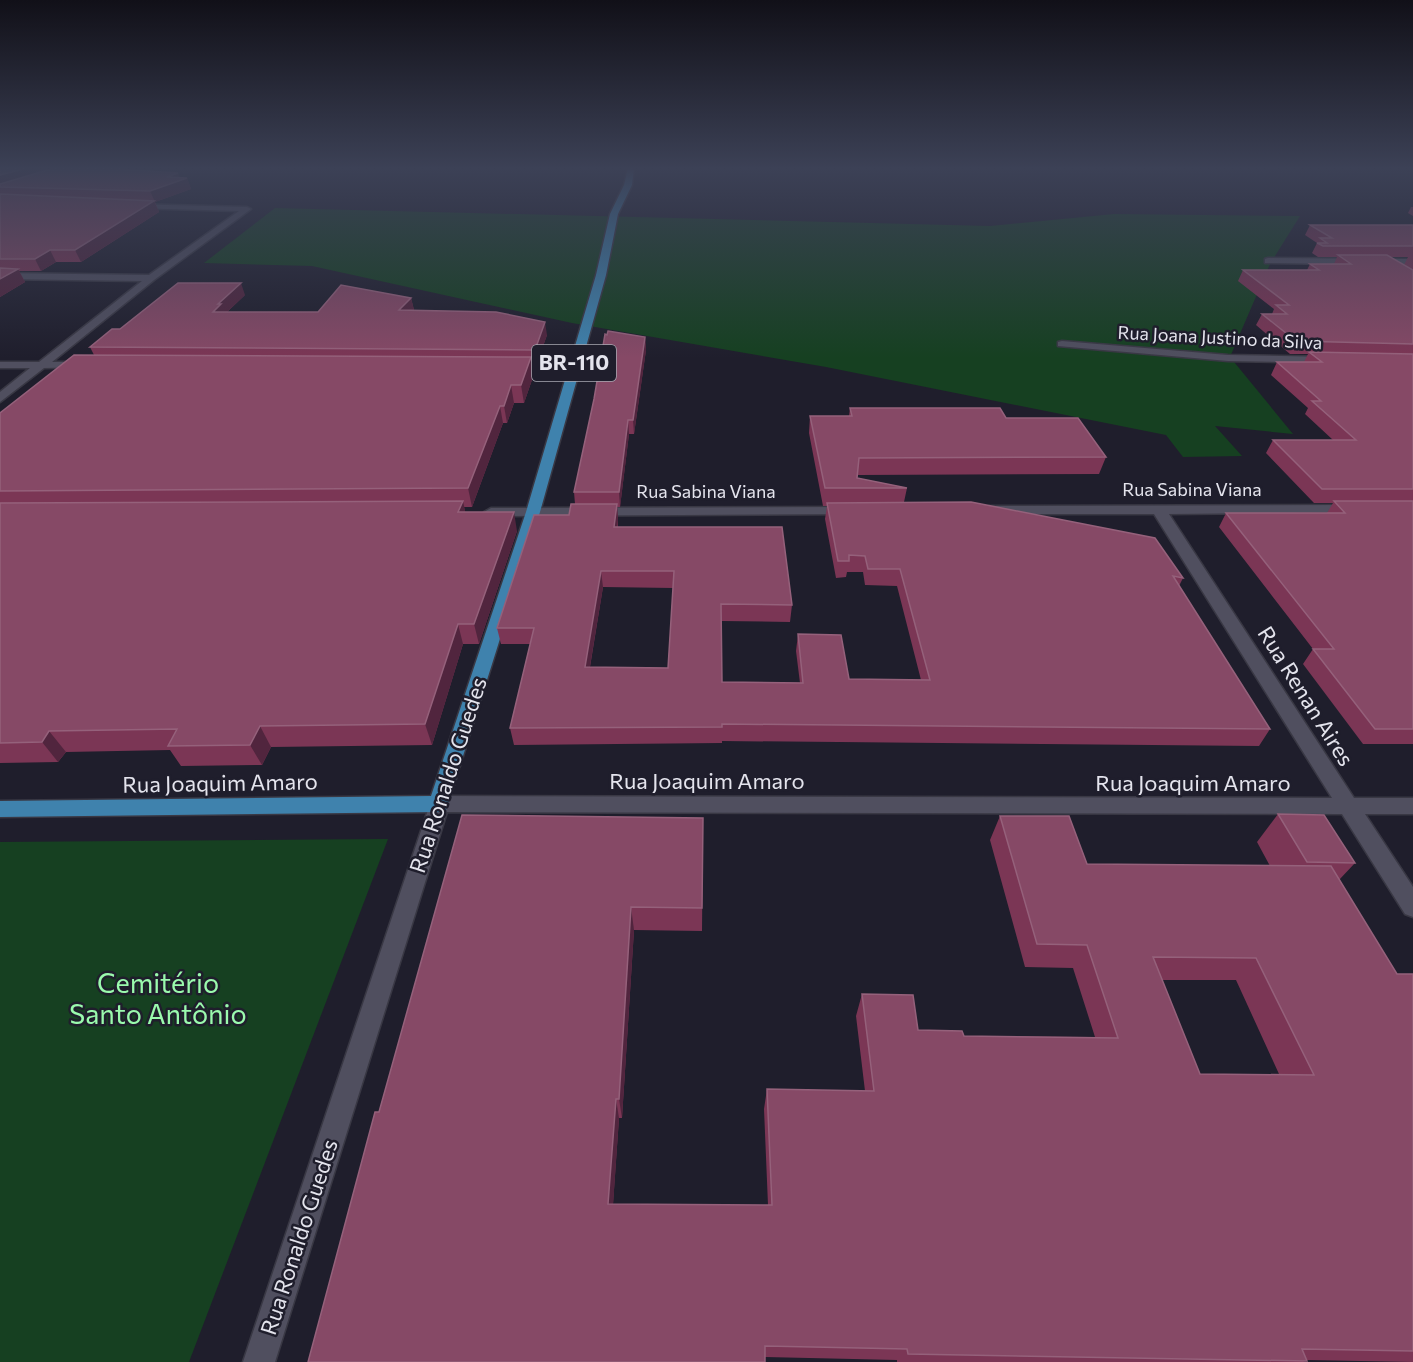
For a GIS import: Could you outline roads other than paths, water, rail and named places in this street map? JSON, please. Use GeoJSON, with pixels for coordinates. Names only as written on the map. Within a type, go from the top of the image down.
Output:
{"type":"FeatureCollection","features":[{"type":"Feature","properties":{"kind":"main road","name":"Rua Ronaldo Guedes"},"geometry":{"type":"LineString","coordinates":[[439,804],[533,512],[601,275],[610,232]]}},
{"type":"Feature","properties":{"kind":"main road","name":"Rua Joaquim Amaro"},"geometry":{"type":"LineString","coordinates":[[0,809],[439,804]]}},
{"type":"Feature","properties":{"kind":"street"},"geometry":{"type":"LineString","coordinates":[[0,398],[151,278],[216,232]]}},
{"type":"Feature","properties":{"kind":"street"},"geometry":{"type":"LineString","coordinates":[[1268,261],[1413,262]]}},
{"type":"Feature","properties":{"kind":"street"},"geometry":{"type":"LineString","coordinates":[[1384,262],[1403,274]]}},
{"type":"Feature","properties":{"kind":"street"},"geometry":{"type":"LineString","coordinates":[[0,276],[151,278]]}},
{"type":"Feature","properties":{"kind":"street","name":"Rua Joana Justino da Silva"},"geometry":{"type":"LineString","coordinates":[[1062,344],[1228,358],[1340,360]]}},
{"type":"Feature","properties":{"kind":"street"},"geometry":{"type":"LineString","coordinates":[[0,365],[101,366]]}},
{"type":"Feature","properties":{"kind":"street"},"geometry":{"type":"LineString","coordinates":[[502,369],[573,369]]}},
{"type":"Feature","properties":{"kind":"street","name":"Rua Sabina Viana"},"geometry":{"type":"LineString","coordinates":[[970,510],[1367,509]]}},
{"type":"Feature","properties":{"kind":"street","name":"Rua Renan Aires"},"geometry":{"type":"LineString","coordinates":[[1160,510],[1413,907]]}},
{"type":"Feature","properties":{"kind":"street","name":"Rua Sabina Viana"},"geometry":{"type":"LineString","coordinates":[[474,512],[864,511]]}},
{"type":"Feature","properties":{"kind":"street","name":"Rua Joaquim Amaro"},"geometry":{"type":"LineString","coordinates":[[439,804],[1413,806]]}},
{"type":"Feature","properties":{"kind":"street","name":"Rua Ronaldo Guedes"},"geometry":{"type":"LineString","coordinates":[[259,1362],[439,804]]}},
{"type":"Feature","properties":{"kind":"park label","name":"Cemitério Santo Antônio"},"geometry":{"type":"Point","coordinates":[158,1000]}}]}
